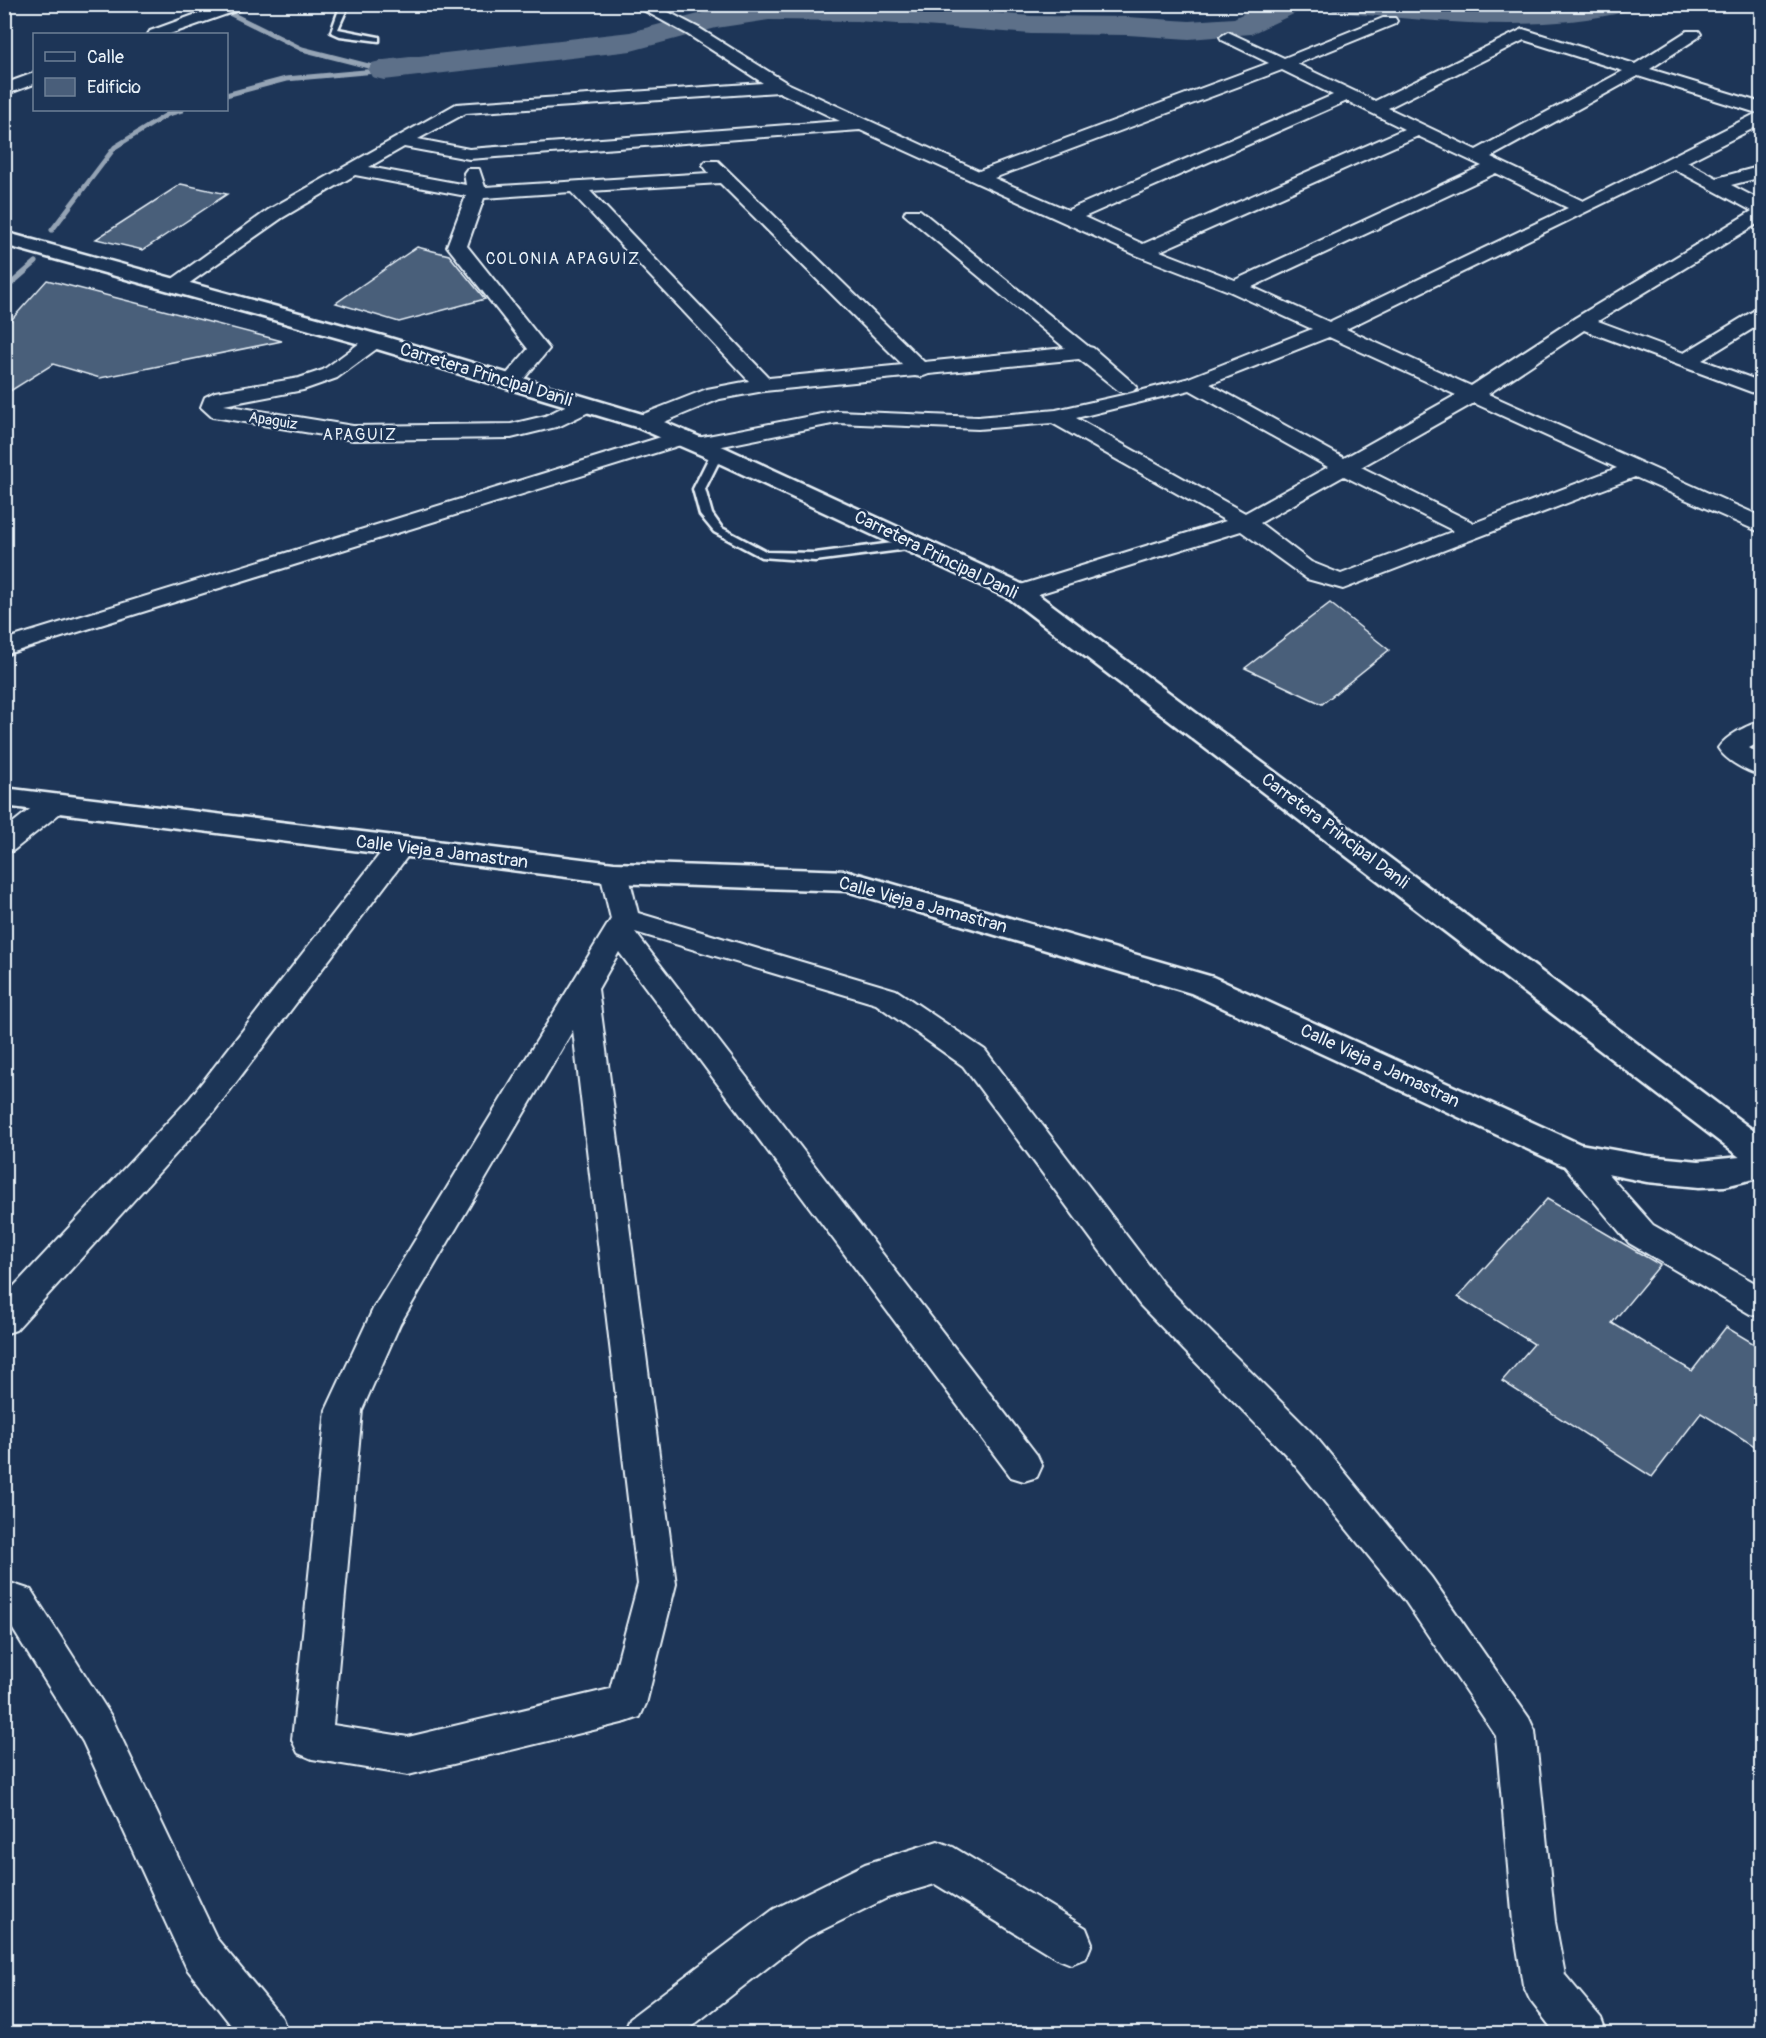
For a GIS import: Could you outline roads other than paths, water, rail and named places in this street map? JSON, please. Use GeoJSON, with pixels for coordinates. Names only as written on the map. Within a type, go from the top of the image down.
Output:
{"type":"FeatureCollection","features":[{"type":"Feature","properties":{"kind":"main road","name":"Carretera Principal Danli"},"geometry":{"type":"LineString","coordinates":[[8,243],[174,285],[375,341],[644,422],[699,445],[1019,593],[1761,1156]]}},
{"type":"Feature","properties":{"kind":"main road","name":"Calle Vieja a Jamastran"},"geometry":{"type":"LineString","coordinates":[[4,797],[614,873],[848,881],[1213,989],[1574,1156],[1647,1169],[1700,1174],[1747,1169],[1761,1162]]}},
{"type":"Feature","properties":{"kind":"street"},"geometry":{"type":"LineString","coordinates":[[640,4],[673,20],[781,87],[862,125],[1143,250],[1236,287],[1633,470],[1761,526]]}},
{"type":"Feature","properties":{"kind":"street"},"geometry":{"type":"LineString","coordinates":[[159,33],[238,6]]}},
{"type":"Feature","properties":{"kind":"street"},"geometry":{"type":"LineString","coordinates":[[979,177],[1283,64],[1389,21]]}},
{"type":"Feature","properties":{"kind":"street"},"geometry":{"type":"LineString","coordinates":[[1375,108],[1523,34],[1761,109]]}},
{"type":"Feature","properties":{"kind":"street"},"geometry":{"type":"LineString","coordinates":[[1475,158],[1638,69],[1693,34]]}},
{"type":"Feature","properties":{"kind":"street"},"geometry":{"type":"LineString","coordinates":[[1228,37],[1475,158],[1583,208]]}},
{"type":"Feature","properties":{"kind":"street"},"geometry":{"type":"LineString","coordinates":[[4,90],[33,78]]}},
{"type":"Feature","properties":{"kind":"street"},"geometry":{"type":"LineString","coordinates":[[174,285],[275,214],[462,108],[781,87]]}},
{"type":"Feature","properties":{"kind":"street"},"geometry":{"type":"LineString","coordinates":[[1069,217],[1347,95]]}},
{"type":"Feature","properties":{"kind":"street"},"geometry":{"type":"LineString","coordinates":[[462,108],[477,193],[457,246],[539,349],[511,382]]}},
{"type":"Feature","properties":{"kind":"street"},"geometry":{"type":"LineString","coordinates":[[4,648],[699,445],[837,417],[978,423],[1056,416],[1136,399],[1192,383],[1329,330],[1583,208],[1761,117]]}},
{"type":"Feature","properties":{"kind":"street"},"geometry":{"type":"LineString","coordinates":[[401,141],[469,154],[686,140],[862,125]]}},
{"type":"Feature","properties":{"kind":"street"},"geometry":{"type":"LineString","coordinates":[[1143,250],[1418,129]]}},
{"type":"Feature","properties":{"kind":"street"},"geometry":{"type":"LineString","coordinates":[[686,140],[921,371]]}},
{"type":"Feature","properties":{"kind":"street"},"geometry":{"type":"LineString","coordinates":[[1019,593],[1245,522],[1472,395],[1582,322],[1761,211],[1674,162]]}},
{"type":"Feature","properties":{"kind":"street"},"geometry":{"type":"LineString","coordinates":[[1236,287],[1495,167]]}},
{"type":"Feature","properties":{"kind":"street"},"geometry":{"type":"LineString","coordinates":[[352,169],[477,193],[725,177]]}},
{"type":"Feature","properties":{"kind":"street"},"geometry":{"type":"LineString","coordinates":[[1714,184],[1761,171]]}},
{"type":"Feature","properties":{"kind":"street"},"geometry":{"type":"LineString","coordinates":[[576,187],[764,386]]}},
{"type":"Feature","properties":{"kind":"street"},"geometry":{"type":"LineString","coordinates":[[913,214],[1086,352],[1126,387]]}},
{"type":"Feature","properties":{"kind":"street"},"geometry":{"type":"LineString","coordinates":[[1686,361],[1761,314]]}},
{"type":"Feature","properties":{"kind":"street"},"geometry":{"type":"LineString","coordinates":[[1582,322],[1761,390]]}},
{"type":"Feature","properties":{"kind":"street","name":"Apaguiz"},"geometry":{"type":"LineString","coordinates":[[375,341],[330,374],[303,384],[227,396],[212,404],[214,411],[353,433],[511,431],[552,421],[585,405]]}},
{"type":"Feature","properties":{"kind":"street"},"geometry":{"type":"LineString","coordinates":[[644,422],[715,394],[764,386],[1086,352]]}},
{"type":"Feature","properties":{"kind":"street"},"geometry":{"type":"LineString","coordinates":[[1192,383],[1344,467],[1474,532]]}},
{"type":"Feature","properties":{"kind":"street"},"geometry":{"type":"LineString","coordinates":[[245,417],[255,393]]}},
{"type":"Feature","properties":{"kind":"street"},"geometry":{"type":"LineString","coordinates":[[1056,416],[1245,522],[1312,573],[1328,581],[1343,582],[1633,470]]}},
{"type":"Feature","properties":{"kind":"street"},"geometry":{"type":"LineString","coordinates":[[1761,729],[1731,748],[1761,768]]}},
{"type":"Feature","properties":{"kind":"street"},"geometry":{"type":"LineString","coordinates":[[4,844],[54,804]]}},
{"type":"Feature","properties":{"kind":"street"},"geometry":{"type":"LineString","coordinates":[[4,1320],[201,1106],[400,847]]}},
{"type":"Feature","properties":{"kind":"street"},"geometry":{"type":"LineString","coordinates":[[614,873],[621,925],[1024,1466]]}},
{"type":"Feature","properties":{"kind":"street"},"geometry":{"type":"LineString","coordinates":[[582,989],[657,1584],[626,1704],[408,1756],[312,1740],[344,1410],[385,1320],[582,989],[621,925]]}},
{"type":"Feature","properties":{"kind":"street"},"geometry":{"type":"LineString","coordinates":[[621,925],[886,997],[974,1058],[1152,1295],[1302,1447],[1418,1589],[1515,1731],[1534,1922],[1545,1985],[1585,2034]]}},
{"type":"Feature","properties":{"kind":"street"},"geometry":{"type":"LineString","coordinates":[[1574,1156],[1641,1234],[1761,1304]]}},
{"type":"Feature","properties":{"kind":"street"},"geometry":{"type":"LineString","coordinates":[[4,1598],[18,1602],[97,1729],[202,1954],[266,2034]]}},
{"type":"Feature","properties":{"kind":"street"},"geometry":{"type":"LineString","coordinates":[[646,2034],[789,1924],[880,1878],[938,1862],[1071,1943]]}},
{"type":"Feature","properties":{"kind":"lane"},"geometry":{"type":"LineString","coordinates":[[345,4],[334,30],[340,34],[376,39]]}},
{"type":"Feature","properties":{"kind":"lane"},"geometry":{"type":"LineString","coordinates":[[699,445],[699,489],[706,515],[718,530],[765,555],[815,557],[916,544]]}},
{"type":"Feature","properties":{"kind":"waterway"},"geometry":{"type":"LineString","coordinates":[[211,4],[302,49],[384,70]]}},
{"type":"Feature","properties":{"kind":"waterway"},"geometry":{"type":"LineString","coordinates":[[384,70],[631,41],[714,19],[769,11],[857,12],[1031,25],[1128,26],[1189,30],[1240,27],[1289,4]]}},
{"type":"Feature","properties":{"kind":"waterway"},"geometry":{"type":"LineString","coordinates":[[1344,4],[1481,15],[1549,14],[1617,4]]}},
{"type":"Feature","properties":{"kind":"waterway"},"geometry":{"type":"LineString","coordinates":[[228,94],[286,79],[376,71]]}},
{"type":"Feature","properties":{"kind":"waterway"},"geometry":{"type":"LineString","coordinates":[[52,230],[115,147],[168,114],[178,111]]}},
{"type":"Feature","properties":{"kind":"waterway"},"geometry":{"type":"LineString","coordinates":[[4,290],[36,262]]}},
{"type":"Feature","properties":{"kind":"district","name":"COLONIA APAGUIZ"},"geometry":{"type":"Point","coordinates":[563,259]}},
{"type":"Feature","properties":{"kind":"district","name":"APAGUIZ"},"geometry":{"type":"Point","coordinates":[360,435]}}]}
